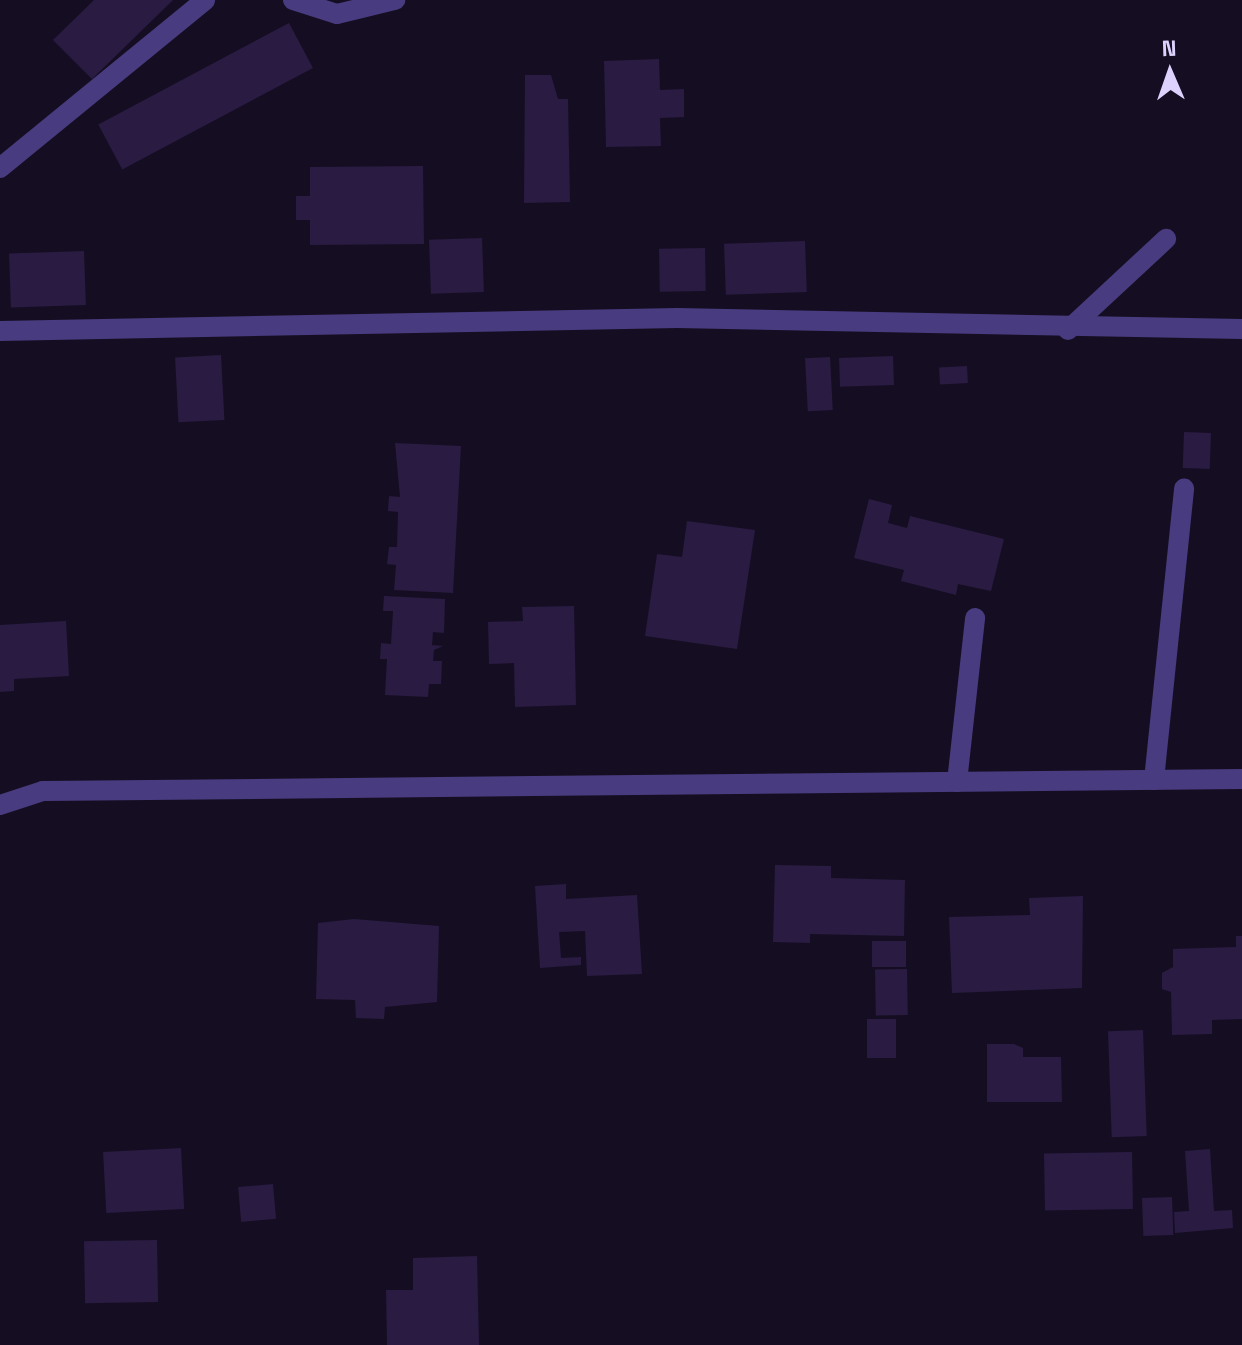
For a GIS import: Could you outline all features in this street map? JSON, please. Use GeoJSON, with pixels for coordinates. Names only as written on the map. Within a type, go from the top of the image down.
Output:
{"type":"FeatureCollection","features":[{"type":"Feature","properties":{"kind":"street"},"geometry":{"type":"LineString","coordinates":[[0,168],[205,0]]}},
{"type":"Feature","properties":{"kind":"street"},"geometry":{"type":"LineString","coordinates":[[293,0],[337,14],[395,0]]}},
{"type":"Feature","properties":{"kind":"street"},"geometry":{"type":"LineString","coordinates":[[1068,330],[1166,239]]}},
{"type":"Feature","properties":{"kind":"street"},"geometry":{"type":"LineString","coordinates":[[0,331],[677,318],[1068,330],[1242,329]]}},
{"type":"Feature","properties":{"kind":"street"},"geometry":{"type":"LineString","coordinates":[[1154,780],[1184,489]]}},
{"type":"Feature","properties":{"kind":"street"},"geometry":{"type":"LineString","coordinates":[[957,782],[975,618]]}},
{"type":"Feature","properties":{"kind":"street"},"geometry":{"type":"LineString","coordinates":[[0,805],[43,791],[1242,779]]}},
{"type":"Feature","properties":{"kind":"building"},"geometry":{"type":"Polygon","coordinates":[[[94,0],[173,0],[92,79],[53,40],[94,0]]]}},
{"type":"Feature","properties":{"kind":"building"},"geometry":{"type":"Polygon","coordinates":[[[289,23],[313,68],[122,169],[98,124],[289,23]]]}},
{"type":"Feature","properties":{"kind":"building"},"geometry":{"type":"Polygon","coordinates":[[[659,59],[660,90],[684,89],[684,117],[660,118],[661,146],[606,147],[604,61],[659,59]]]}},
{"type":"Feature","properties":{"kind":"building"},"geometry":{"type":"Polygon","coordinates":[[[525,75],[551,75],[558,99],[568,99],[570,202],[524,203],[525,75]]]}},
{"type":"Feature","properties":{"kind":"building"},"geometry":{"type":"Polygon","coordinates":[[[423,166],[424,244],[310,245],[310,220],[296,220],[296,196],[310,196],[310,167],[423,166]]]}},
{"type":"Feature","properties":{"kind":"building"},"geometry":{"type":"Polygon","coordinates":[[[482,238],[484,292],[431,294],[429,240],[482,238]]]}},
{"type":"Feature","properties":{"kind":"building"},"geometry":{"type":"Polygon","coordinates":[[[805,241],[807,292],[726,295],[724,244],[805,241]]]}},
{"type":"Feature","properties":{"kind":"building"},"geometry":{"type":"Polygon","coordinates":[[[705,248],[706,291],[660,292],[659,249],[705,248]]]}},
{"type":"Feature","properties":{"kind":"building"},"geometry":{"type":"Polygon","coordinates":[[[84,251],[86,305],[11,308],[9,254],[84,251]]]}},
{"type":"Feature","properties":{"kind":"building"},"geometry":{"type":"Polygon","coordinates":[[[221,355],[224,420],[178,422],[175,357],[221,355]]]}},
{"type":"Feature","properties":{"kind":"building"},"geometry":{"type":"Polygon","coordinates":[[[893,356],[894,385],[840,387],[839,358],[893,356]]]}},
{"type":"Feature","properties":{"kind":"building"},"geometry":{"type":"Polygon","coordinates":[[[830,357],[833,410],[808,411],[805,358],[830,357]]]}},
{"type":"Feature","properties":{"kind":"building"},"geometry":{"type":"Polygon","coordinates":[[[967,366],[968,383],[940,384],[939,367],[967,366]]]}},
{"type":"Feature","properties":{"kind":"building"},"geometry":{"type":"Polygon","coordinates":[[[1184,432],[1211,433],[1210,469],[1183,468],[1184,432]]]}},
{"type":"Feature","properties":{"kind":"building"},"geometry":{"type":"Polygon","coordinates":[[[395,443],[461,446],[453,593],[394,590],[396,565],[387,564],[389,547],[397,547],[398,512],[388,511],[389,496],[400,497],[395,443]]]}},
{"type":"Feature","properties":{"kind":"building"},"geometry":{"type":"Polygon","coordinates":[[[869,499],[892,505],[888,523],[907,528],[910,516],[1004,539],[991,591],[958,584],[956,595],[901,581],[904,570],[854,558],[869,499]]]}},
{"type":"Feature","properties":{"kind":"building"},"geometry":{"type":"Polygon","coordinates":[[[687,521],[755,530],[737,649],[645,636],[657,554],[682,557],[687,521]]]}},
{"type":"Feature","properties":{"kind":"building"},"geometry":{"type":"Polygon","coordinates":[[[384,596],[445,599],[444,633],[433,632],[432,645],[443,646],[434,650],[433,661],[442,661],[441,684],[429,684],[428,697],[385,695],[387,659],[380,659],[381,643],[391,644],[393,611],[383,611],[384,596]]]}},
{"type":"Feature","properties":{"kind":"building"},"geometry":{"type":"Polygon","coordinates":[[[574,606],[576,705],[515,707],[514,663],[489,664],[488,622],[523,621],[522,607],[574,606]]]}},
{"type":"Feature","properties":{"kind":"building"},"geometry":{"type":"Polygon","coordinates":[[[66,621],[69,676],[14,679],[14,691],[0,692],[0,625],[66,621]]]}},
{"type":"Feature","properties":{"kind":"building"},"geometry":{"type":"Polygon","coordinates":[[[775,865],[831,866],[831,878],[905,880],[904,936],[810,934],[810,943],[773,942],[775,865]]]}},
{"type":"Feature","properties":{"kind":"building"},"geometry":{"type":"Polygon","coordinates":[[[566,884],[566,899],[637,895],[642,974],[587,976],[585,931],[559,932],[561,958],[581,957],[581,965],[540,968],[535,886],[566,884]]]}},
{"type":"Feature","properties":{"kind":"building"},"geometry":{"type":"Polygon","coordinates":[[[1083,896],[1082,988],[952,993],[949,917],[1030,915],[1029,898],[1083,896]]]}},
{"type":"Feature","properties":{"kind":"building"},"geometry":{"type":"Polygon","coordinates":[[[354,919],[439,926],[437,1002],[385,1007],[384,1019],[356,1018],[355,1000],[316,999],[318,923],[354,919]]]}},
{"type":"Feature","properties":{"kind":"building"},"geometry":{"type":"Polygon","coordinates":[[[1236,936],[1242,936],[1242,1019],[1212,1020],[1212,1034],[1172,1035],[1171,992],[1162,989],[1162,973],[1173,967],[1173,949],[1236,947],[1236,936]]]}},
{"type":"Feature","properties":{"kind":"building"},"geometry":{"type":"Polygon","coordinates":[[[872,941],[906,941],[906,967],[872,967],[872,941]]]}},
{"type":"Feature","properties":{"kind":"building"},"geometry":{"type":"Polygon","coordinates":[[[907,969],[908,1015],[876,1016],[875,970],[907,969]]]}},
{"type":"Feature","properties":{"kind":"building"},"geometry":{"type":"Polygon","coordinates":[[[867,1019],[896,1019],[896,1058],[867,1058],[867,1019]]]}},
{"type":"Feature","properties":{"kind":"building"},"geometry":{"type":"Polygon","coordinates":[[[1143,1030],[1147,1136],[1112,1137],[1108,1031],[1143,1030]]]}},
{"type":"Feature","properties":{"kind":"building"},"geometry":{"type":"Polygon","coordinates":[[[987,1044],[1014,1044],[1023,1048],[1023,1057],[1061,1057],[1062,1102],[987,1102],[987,1044]]]}},
{"type":"Feature","properties":{"kind":"building"},"geometry":{"type":"Polygon","coordinates":[[[181,1148],[184,1209],[106,1213],[103,1152],[181,1148]]]}},
{"type":"Feature","properties":{"kind":"building"},"geometry":{"type":"Polygon","coordinates":[[[1210,1149],[1214,1211],[1232,1210],[1233,1228],[1175,1233],[1174,1212],[1189,1211],[1185,1151],[1210,1149]]]}},
{"type":"Feature","properties":{"kind":"building"},"geometry":{"type":"Polygon","coordinates":[[[1132,1152],[1133,1209],[1045,1211],[1044,1154],[1132,1152]]]}},
{"type":"Feature","properties":{"kind":"building"},"geometry":{"type":"Polygon","coordinates":[[[273,1184],[276,1219],[241,1222],[238,1187],[273,1184]]]}},
{"type":"Feature","properties":{"kind":"building"},"geometry":{"type":"Polygon","coordinates":[[[1172,1197],[1173,1235],[1143,1236],[1142,1198],[1172,1197]]]}},
{"type":"Feature","properties":{"kind":"building"},"geometry":{"type":"Polygon","coordinates":[[[157,1240],[158,1302],[85,1303],[84,1241],[157,1240]]]}},
{"type":"Feature","properties":{"kind":"building"},"geometry":{"type":"Polygon","coordinates":[[[477,1256],[479,1345],[387,1345],[386,1290],[413,1290],[413,1258],[477,1256]]]}}]}
